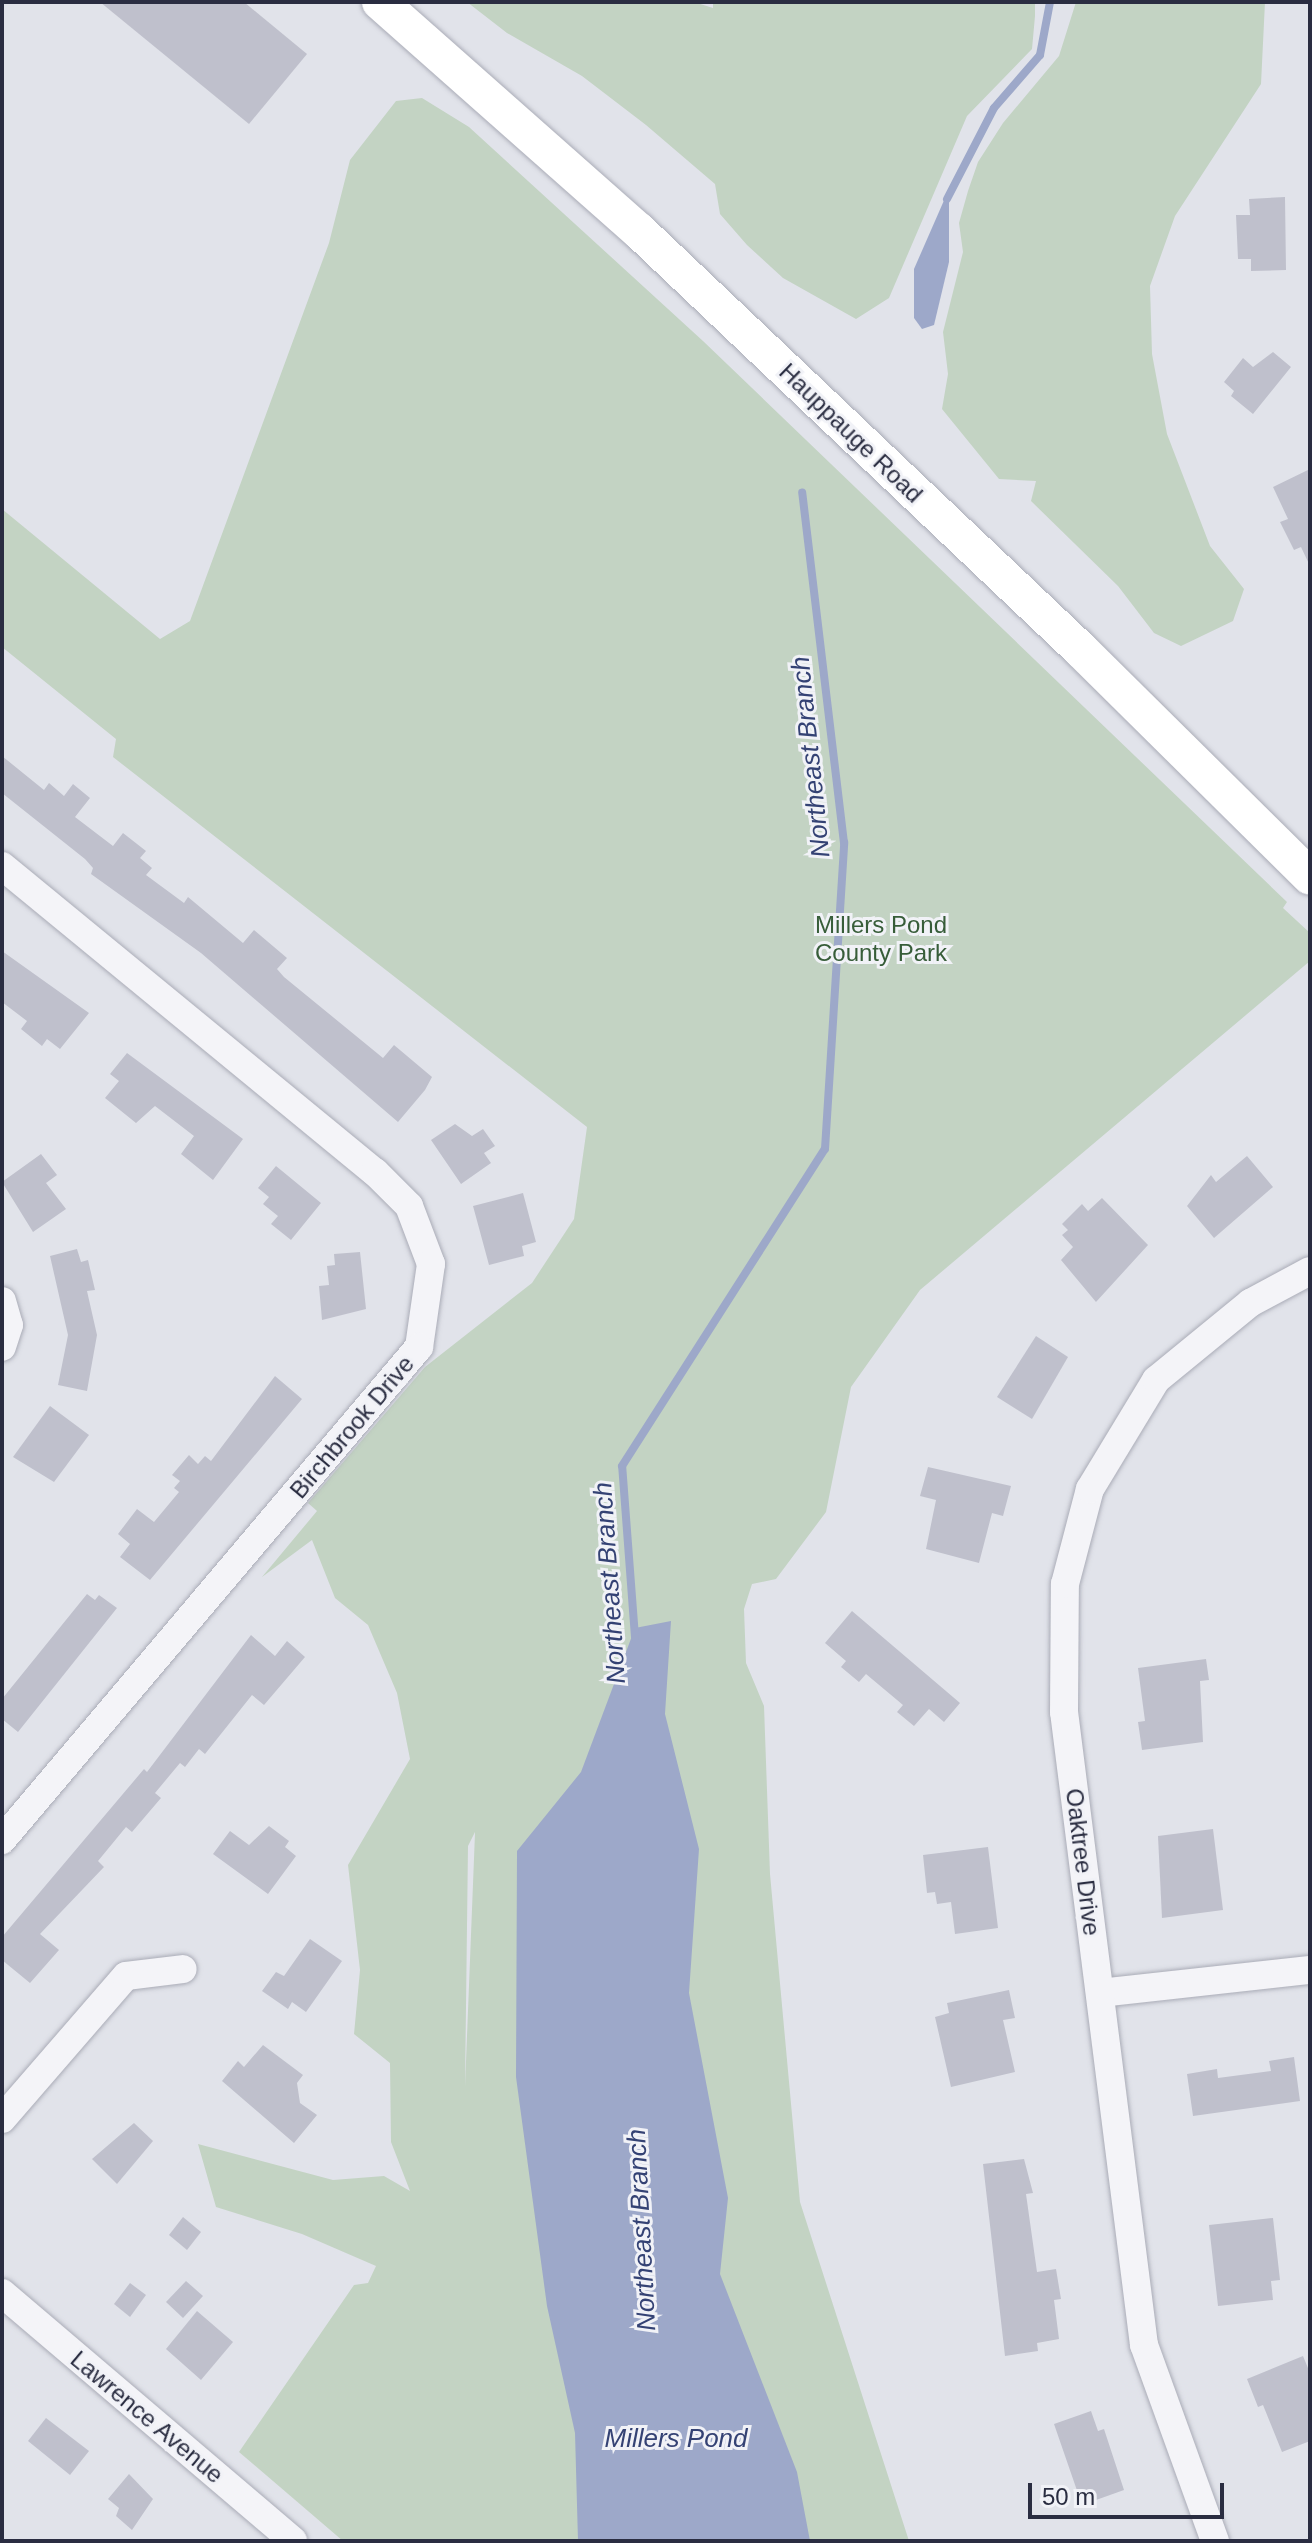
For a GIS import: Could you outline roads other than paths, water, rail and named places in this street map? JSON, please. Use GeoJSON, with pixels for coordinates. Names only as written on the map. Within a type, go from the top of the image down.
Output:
{"type":"FeatureCollection","features":[{"type":"Feature","properties":{"kind":"main road","name":"Hauppauge Road"},"geometry":{"type":"LineString","coordinates":[[387,3],[639,231],[1081,650],[1310,877]]}},
{"type":"Feature","properties":{"kind":"street","name":"Birchbrook Drive"},"geometry":{"type":"LineString","coordinates":[[2,866],[375,1172],[409,1206],[431,1264],[419,1347],[2,1840]]}},
{"type":"Feature","properties":{"kind":"street","name":"Oaktree Drive"},"geometry":{"type":"LineString","coordinates":[[1215,2541],[1144,2345],[1064,1712],[1065,1584],[1090,1489],[1156,1380],[1250,1303],[1310,1271]]}},
{"type":"Feature","properties":{"kind":"street"},"geometry":{"type":"LineString","coordinates":[[2,1301],[9,1325],[2,1347]]}},
{"type":"Feature","properties":{"kind":"street"},"geometry":{"type":"LineString","coordinates":[[2,2119],[126,1976],[183,1969]]}},
{"type":"Feature","properties":{"kind":"street"},"geometry":{"type":"LineString","coordinates":[[1100,1993],[1310,1970]]}},
{"type":"Feature","properties":{"kind":"street","name":"Lawrence Avenue"},"geometry":{"type":"LineString","coordinates":[[2,2293],[293,2541]]}},
{"type":"Feature","properties":{"kind":"water"},"geometry":{"type":"Polygon","coordinates":[[[949,189],[949,262],[934,325],[922,329],[914,318],[914,269],[949,189]]]}},
{"type":"Feature","properties":{"kind":"water","name":"Millers Pond"},"geometry":{"type":"Polygon","coordinates":[[[671,1621],[665,1714],[699,1849],[689,1993],[728,2198],[720,2274],[797,2472],[810,2541],[578,2541],[575,2433],[547,2306],[516,2077],[517,1851],[581,1772],[635,1628],[671,1621]]]}},
{"type":"Feature","properties":{"kind":"waterway"},"geometry":{"type":"LineString","coordinates":[[947,199],[994,108],[1040,55],[1050,2]]}},
{"type":"Feature","properties":{"kind":"waterway","name":"Northeast Branch"},"geometry":{"type":"LineString","coordinates":[[635,1637],[622,1466],[825,1149],[844,843],[802,493]]}},
{"type":"Feature","properties":{"kind":"park label","name":"Millers Pond County Park"},"geometry":{"type":"Point","coordinates":[881,939]}}]}
